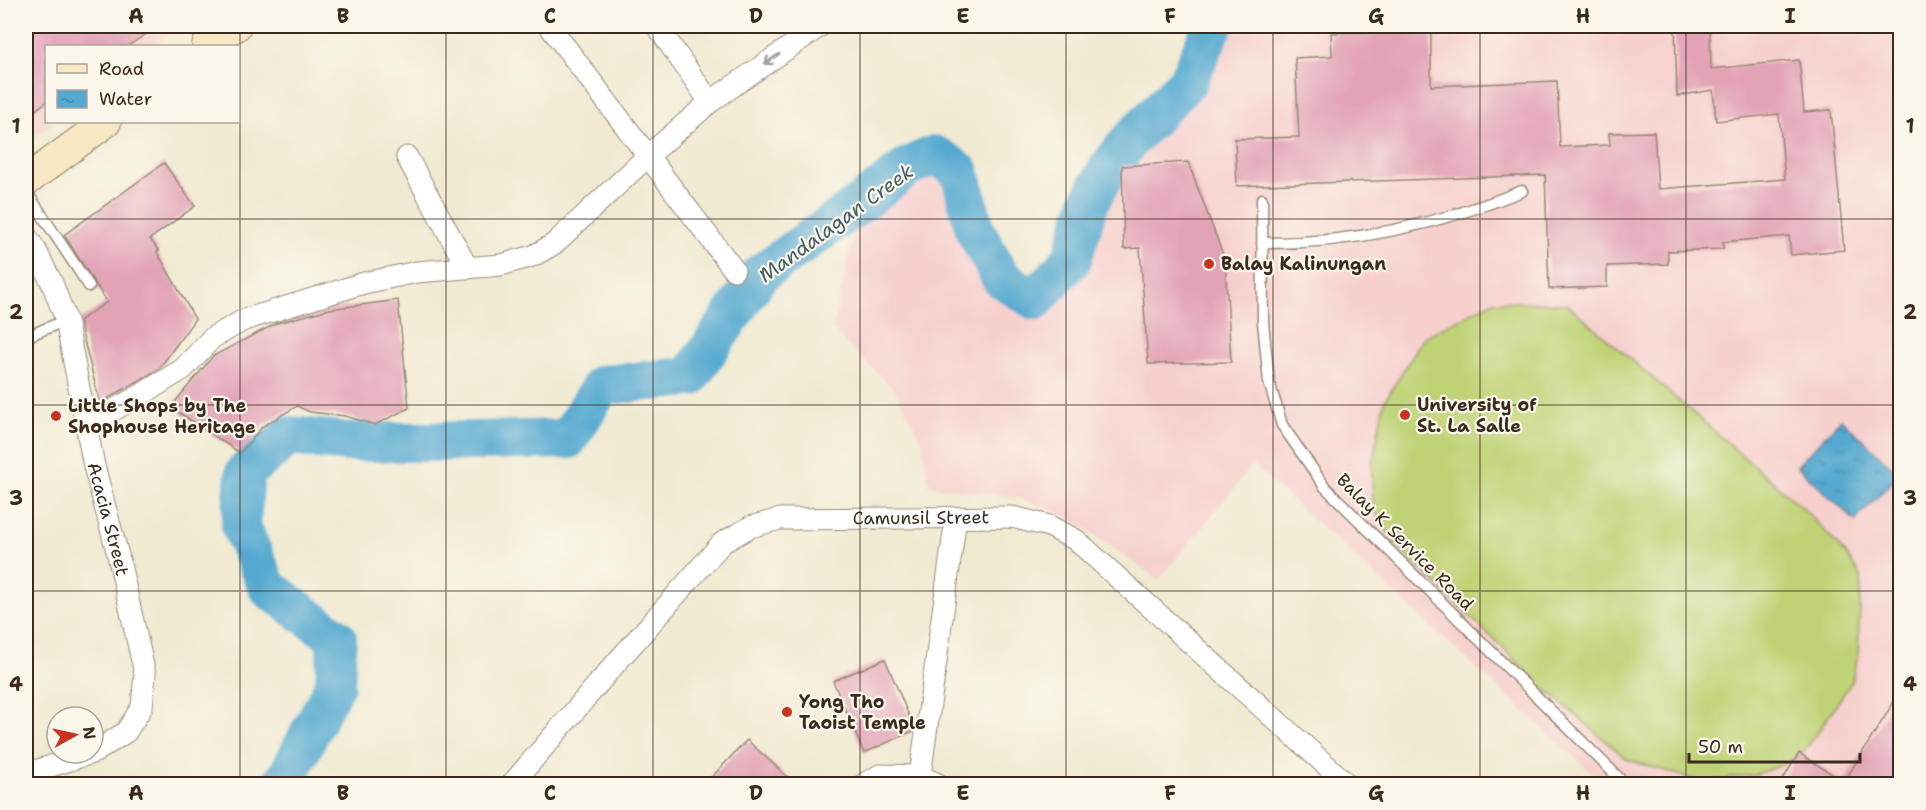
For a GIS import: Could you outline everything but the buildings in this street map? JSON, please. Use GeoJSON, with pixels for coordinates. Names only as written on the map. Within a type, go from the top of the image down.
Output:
{"type":"FeatureCollection","features":[{"type":"Feature","properties":{"kind":"main road"},"geometry":{"type":"LineString","coordinates":[[208,45],[236,26]]}},
{"type":"Feature","properties":{"kind":"main road"},"geometry":{"type":"LineString","coordinates":[[26,181],[105,123]]}},
{"type":"Feature","properties":{"kind":"street"},"geometry":{"type":"LineString","coordinates":[[657,26],[710,102]]}},
{"type":"Feature","properties":{"kind":"street"},"geometry":{"type":"LineString","coordinates":[[87,425],[183,369],[212,338],[243,320],[364,283],[417,272],[501,265],[533,256],[554,244],[648,156],[710,102],[820,26]]}},
{"type":"Feature","properties":{"kind":"street"},"geometry":{"type":"LineString","coordinates":[[551,28],[734,270]]}},
{"type":"Feature","properties":{"kind":"street"},"geometry":{"type":"LineString","coordinates":[[407,158],[467,267]]}},
{"type":"Feature","properties":{"kind":"street","name":"Acacia Street"},"geometry":{"type":"LineString","coordinates":[[26,236],[52,283],[66,320],[94,466],[118,555],[145,674],[142,707],[126,732],[95,752],[26,774]]}},
{"type":"Feature","properties":{"kind":"street","name":"Camunsil Street"},"geometry":{"type":"LineString","coordinates":[[512,784],[722,543],[750,527],[780,519],[1012,517],[1049,525],[1076,540],[1347,784]]}},
{"type":"Feature","properties":{"kind":"street"},"geometry":{"type":"LineString","coordinates":[[864,784],[880,775],[929,780],[956,518]]}},
{"type":"Feature","properties":{"kind":"lane"},"geometry":{"type":"LineString","coordinates":[[26,191],[89,286]]}},
{"type":"Feature","properties":{"kind":"lane"},"geometry":{"type":"LineString","coordinates":[[1262,243],[1311,242],[1367,236],[1420,226],[1477,210],[1522,191]]}},
{"type":"Feature","properties":{"kind":"lane","name":"Balay K Service Road"},"geometry":{"type":"LineString","coordinates":[[1262,199],[1263,322],[1269,382],[1282,425],[1325,487],[1624,784]]}},
{"type":"Feature","properties":{"kind":"lane"},"geometry":{"type":"LineString","coordinates":[[26,337],[66,320]]}},
{"type":"Feature","properties":{"kind":"shaded area"},"geometry":{"type":"Polygon","coordinates":[[[26,26],[181,26],[154,45],[45,45],[45,123],[53,123],[26,143],[26,26]]]}},
{"type":"Feature","properties":{"kind":"shaded area","name":"University of St. La Salle"},"geometry":{"type":"Polygon","coordinates":[[[1213,26],[1900,26],[1900,784],[1604,784],[1253,465],[1159,580],[1068,517],[1016,497],[929,486],[922,441],[895,390],[832,330],[861,203],[908,167],[934,155],[947,162],[960,172],[975,230],[1001,278],[1035,300],[1072,259],[1089,203],[1106,172],[1129,141],[1187,82],[1213,26]]]}},
{"type":"Feature","properties":{"kind":"green space"},"geometry":{"type":"Polygon","coordinates":[[[1494,301],[1567,304],[1804,509],[1846,554],[1861,577],[1858,656],[1851,683],[1807,748],[1787,763],[1754,775],[1703,782],[1628,760],[1544,688],[1396,545],[1373,508],[1372,465],[1384,402],[1424,337],[1494,301]]]}},
{"type":"Feature","properties":{"kind":"water"},"geometry":{"type":"Polygon","coordinates":[[[1841,419],[1899,474],[1855,521],[1797,466],[1841,419]]]}},
{"type":"Feature","properties":{"kind":"waterway","name":"Mandalagan Creek"},"geometry":{"type":"LineString","coordinates":[[280,784],[286,779],[335,684],[337,638],[268,588],[241,527],[245,472],[289,436],[351,442],[568,439],[602,385],[690,377],[760,274],[908,167],[934,155],[960,172],[975,230],[1001,278],[1035,300],[1072,259],[1089,203],[1106,172],[1129,141],[1187,82],[1213,26]]}},
{"type":"Feature","properties":{"kind":"place","name":"Balay Kalinungan"},"geometry":{"type":"Point","coordinates":[1209,264]}},
{"type":"Feature","properties":{"kind":"place","name":"University of St. La Salle"},"geometry":{"type":"Point","coordinates":[1405,415]}},
{"type":"Feature","properties":{"kind":"place","name":"Little Shops by The Shophouse Heritage"},"geometry":{"type":"Point","coordinates":[56,416]}},
{"type":"Feature","properties":{"kind":"place","name":"Yong Tho Taoist Temple"},"geometry":{"type":"Point","coordinates":[787,712]}}]}
